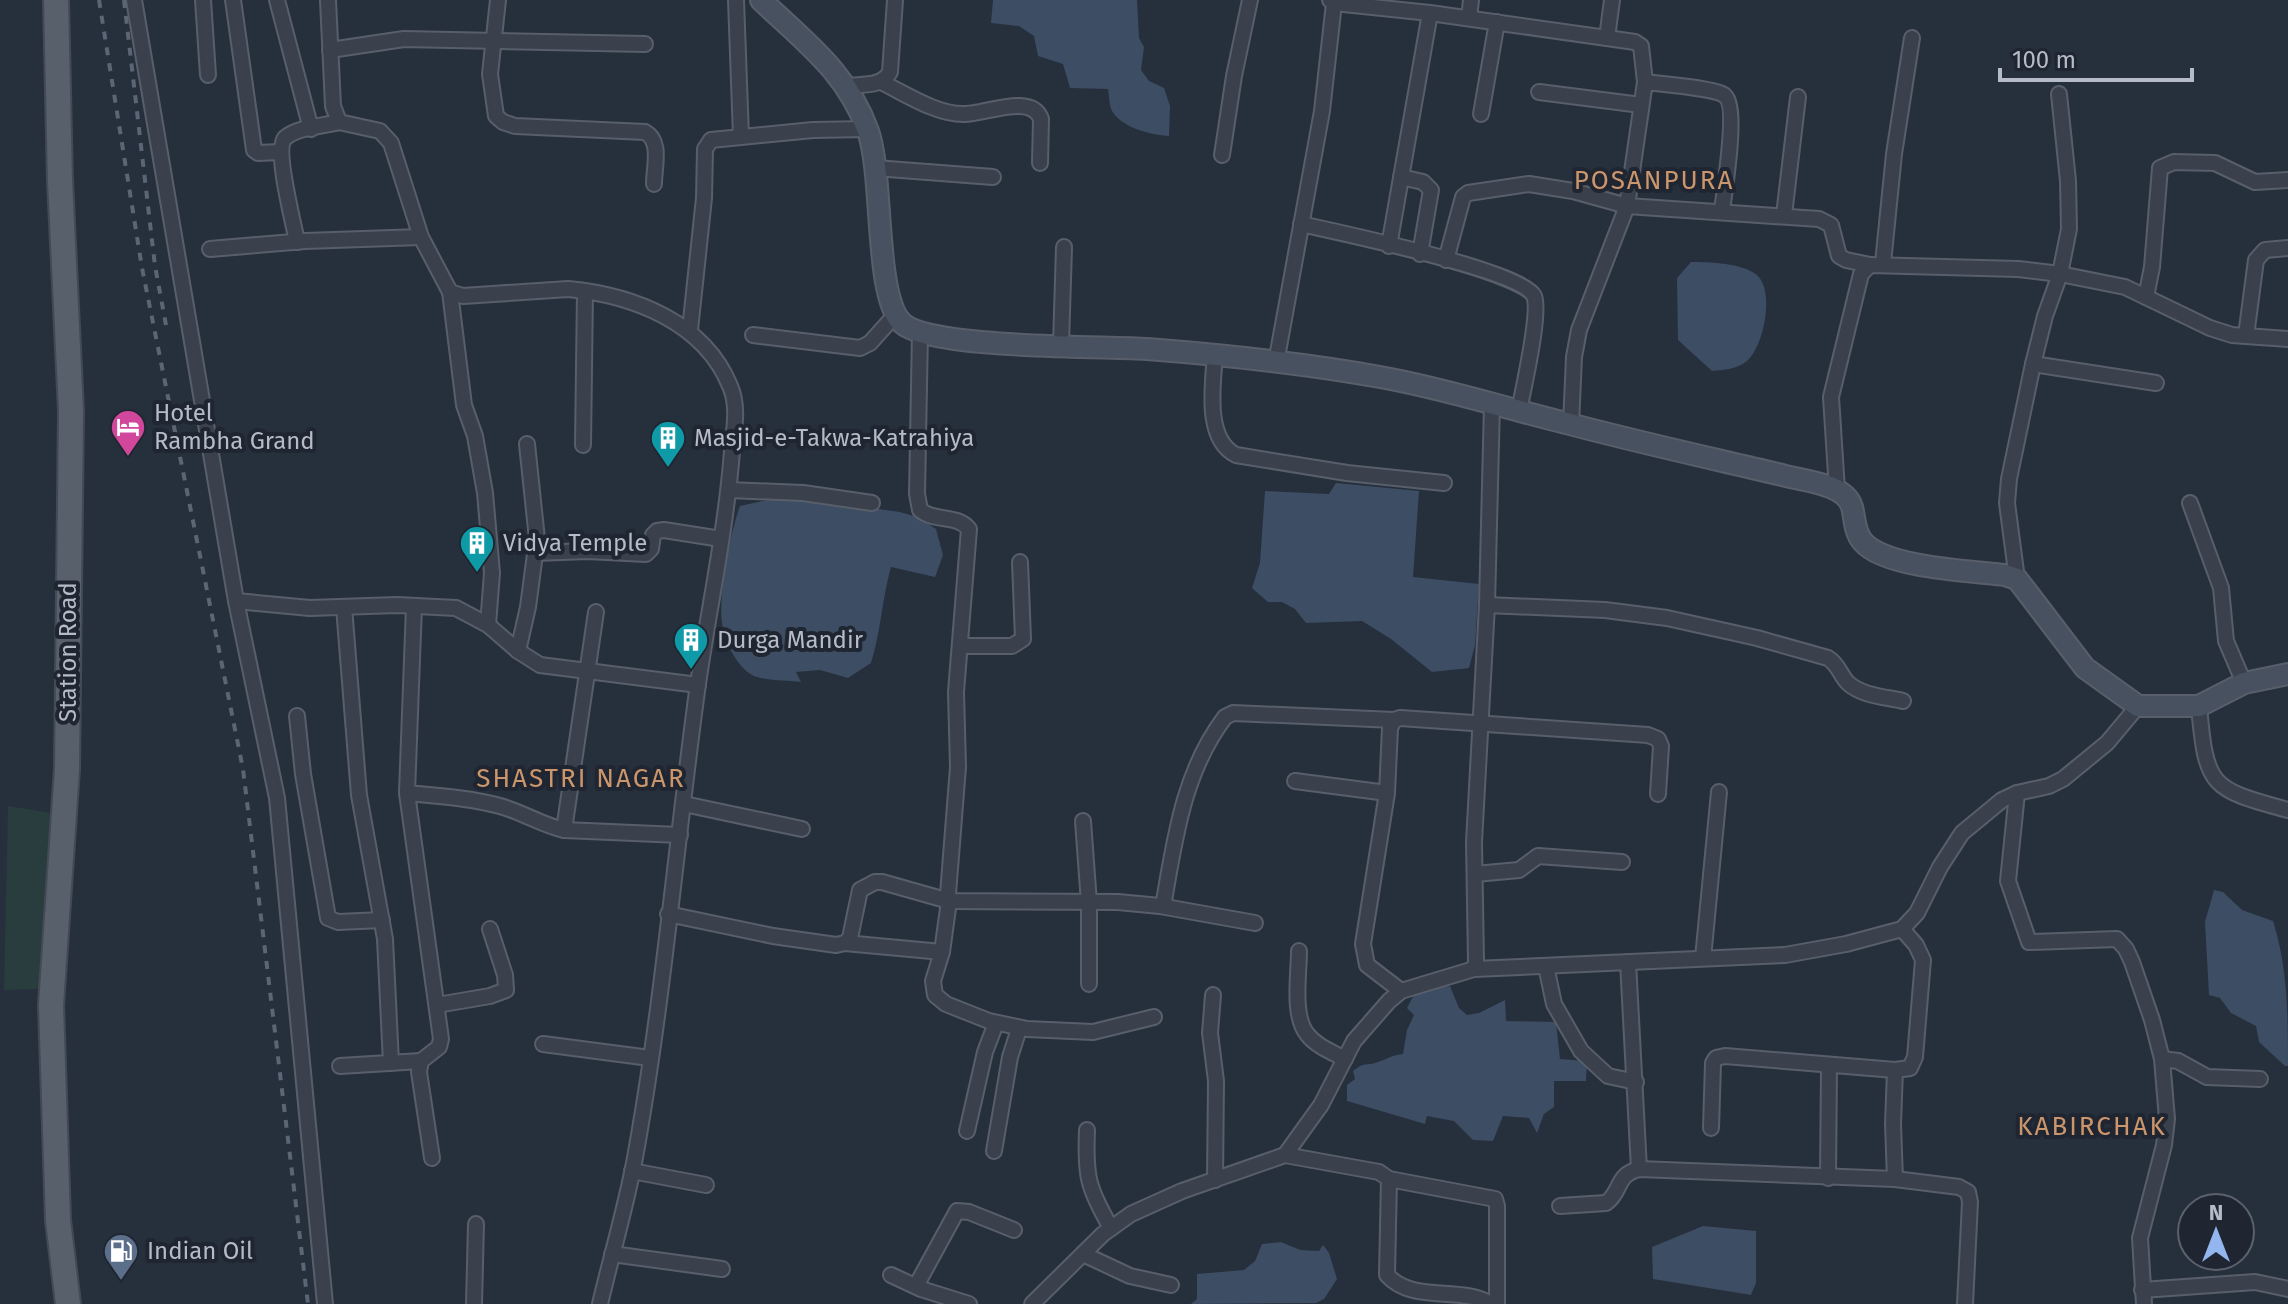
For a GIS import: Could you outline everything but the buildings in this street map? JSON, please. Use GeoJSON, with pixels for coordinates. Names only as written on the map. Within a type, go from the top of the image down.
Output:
{"type":"FeatureCollection","features":[{"type":"Feature","properties":{"kind":"main road","name":"Station Road"},"geometry":{"type":"LineString","coordinates":[[56,0],[60,181],[71,411],[67,769],[51,1005],[58,1220],[68,1304]]}},
{"type":"Feature","properties":{"kind":"main road"},"geometry":{"type":"LineString","coordinates":[[761,0],[833,68],[847,86],[867,129],[875,168],[890,305],[903,324],[920,332],[1000,343],[1215,354],[1382,377],[1837,490],[1851,503],[1856,530],[1862,541],[1885,556],[1922,566],[2017,579],[2085,668],[2138,706],[2199,706],[2244,683],[2288,674]]}},
{"type":"Feature","properties":{"kind":"street"},"geometry":{"type":"LineString","coordinates":[[134,0],[236,601],[277,798],[325,1304]]}},
{"type":"Feature","properties":{"kind":"street"},"geometry":{"type":"LineString","coordinates":[[203,0],[208,75]]}},
{"type":"Feature","properties":{"kind":"street"},"geometry":{"type":"LineString","coordinates":[[233,0],[254,150],[258,153],[280,152]]}},
{"type":"Feature","properties":{"kind":"street"},"geometry":{"type":"LineString","coordinates":[[277,0],[311,129]]}},
{"type":"Feature","properties":{"kind":"street"},"geometry":{"type":"LineString","coordinates":[[328,0],[333,106],[339,122]]}},
{"type":"Feature","properties":{"kind":"street"},"geometry":{"type":"LineString","coordinates":[[498,0],[490,74],[492,105],[496,116],[515,126],[645,132],[652,136],[655,143],[654,184]]}},
{"type":"Feature","properties":{"kind":"street"},"geometry":{"type":"LineString","coordinates":[[736,0],[741,137]]}},
{"type":"Feature","properties":{"kind":"street"},"geometry":{"type":"LineString","coordinates":[[881,82],[890,72],[895,0]]}},
{"type":"Feature","properties":{"kind":"street"},"geometry":{"type":"LineString","coordinates":[[1222,155],[1250,0]]}},
{"type":"Feature","properties":{"kind":"street"},"geometry":{"type":"LineString","coordinates":[[1469,18],[1471,0]]}},
{"type":"Feature","properties":{"kind":"street"},"geometry":{"type":"LineString","coordinates":[[1607,38],[1612,0]]}},
{"type":"Feature","properties":{"kind":"street"},"geometry":{"type":"LineString","coordinates":[[1276,363],[1322,111],[1332,2],[1635,42],[1641,46],[1644,56],[1645,82],[1627,206],[1579,330],[1574,357],[1571,425]]}},
{"type":"Feature","properties":{"kind":"street"},"geometry":{"type":"LineString","coordinates":[[1389,246],[1430,13]]}},
{"type":"Feature","properties":{"kind":"street"},"geometry":{"type":"LineString","coordinates":[[1481,114],[1497,22]]}},
{"type":"Feature","properties":{"kind":"street"},"geometry":{"type":"LineString","coordinates":[[1837,490],[1831,397],[1861,274],[1876,264],[1912,38]]}},
{"type":"Feature","properties":{"kind":"street"},"geometry":{"type":"LineString","coordinates":[[330,50],[404,39],[645,44]]}},
{"type":"Feature","properties":{"kind":"street"},"geometry":{"type":"LineString","coordinates":[[847,86],[881,82],[921,102],[961,115],[998,108],[1033,108],[1041,119],[1040,163]]}},
{"type":"Feature","properties":{"kind":"street"},"geometry":{"type":"LineString","coordinates":[[1645,82],[1710,91],[1723,94],[1728,100],[1731,120],[1722,211]]}},
{"type":"Feature","properties":{"kind":"street"},"geometry":{"type":"LineString","coordinates":[[1539,92],[1641,105]]}},
{"type":"Feature","properties":{"kind":"street"},"geometry":{"type":"LineString","coordinates":[[2017,579],[2007,503],[2009,479],[2033,364],[2060,274],[2069,229],[2068,181],[2059,94]]}},
{"type":"Feature","properties":{"kind":"street"},"geometry":{"type":"LineString","coordinates":[[1784,215],[1798,97]]}},
{"type":"Feature","properties":{"kind":"street"},"geometry":{"type":"LineString","coordinates":[[297,242],[280,152],[285,139],[339,122],[387,135],[421,237],[450,292],[464,405],[475,436],[485,493],[492,573],[488,625]]}},
{"type":"Feature","properties":{"kind":"street"},"geometry":{"type":"LineString","coordinates":[[690,330],[704,198],[705,149],[711,140],[867,129]]}},
{"type":"Feature","properties":{"kind":"street"},"geometry":{"type":"LineString","coordinates":[[2146,297],[2153,255],[2160,168],[2174,162],[2215,163],[2255,182],[2288,180]]}},
{"type":"Feature","properties":{"kind":"street"},"geometry":{"type":"LineString","coordinates":[[875,168],[993,177]]}},
{"type":"Feature","properties":{"kind":"street"},"geometry":{"type":"LineString","coordinates":[[1401,177],[1423,182],[1431,190],[1420,254]]}},
{"type":"Feature","properties":{"kind":"street"},"geometry":{"type":"LineString","coordinates":[[1446,260],[1463,197],[1473,190],[1518,184],[1541,185],[1627,206],[1784,215],[1826,221],[1831,225],[1839,256],[1846,260],[2060,274],[2125,287],[2210,328],[2246,336],[2288,339]]}},
{"type":"Feature","properties":{"kind":"street"},"geometry":{"type":"LineString","coordinates":[[1301,224],[1446,260],[1515,281],[1527,288],[1534,295],[1536,313],[1519,411]]}},
{"type":"Feature","properties":{"kind":"street"},"geometry":{"type":"LineString","coordinates":[[210,249],[421,237]]}},
{"type":"Feature","properties":{"kind":"street"},"geometry":{"type":"LineString","coordinates":[[1061,345],[1064,247]]}},
{"type":"Feature","properties":{"kind":"street"},"geometry":{"type":"LineString","coordinates":[[2246,336],[2256,260],[2265,250],[2288,248]]}},
{"type":"Feature","properties":{"kind":"street"},"geometry":{"type":"LineString","coordinates":[[450,292],[463,296],[568,289],[648,308],[690,330],[716,358],[732,389],[736,412],[729,490],[698,685],[650,1058],[632,1171],[600,1304]]}},
{"type":"Feature","properties":{"kind":"street"},"geometry":{"type":"LineString","coordinates":[[583,445],[585,291]]}},
{"type":"Feature","properties":{"kind":"street"},"geometry":{"type":"LineString","coordinates":[[753,335],[860,348],[870,343],[896,314]]}},
{"type":"Feature","properties":{"kind":"street"},"geometry":{"type":"LineString","coordinates":[[920,332],[917,494],[920,510],[926,515],[960,521],[969,529],[956,692],[958,767],[949,901],[933,990],[938,1000],[1019,1029],[1093,1032],[1154,1017]]}},
{"type":"Feature","properties":{"kind":"street"},"geometry":{"type":"LineString","coordinates":[[1215,354],[1212,394],[1215,417],[1218,433],[1228,451],[1236,455],[1347,473],[1444,483]]}},
{"type":"Feature","properties":{"kind":"street"},"geometry":{"type":"LineString","coordinates":[[2033,364],[2156,383]]}},
{"type":"Feature","properties":{"kind":"street"},"geometry":{"type":"LineString","coordinates":[[1474,969],[1474,842],[1487,605],[1492,404]]}},
{"type":"Feature","properties":{"kind":"street"},"geometry":{"type":"LineString","coordinates":[[518,651],[536,553],[527,444]]}},
{"type":"Feature","properties":{"kind":"street"},"geometry":{"type":"LineString","coordinates":[[729,490],[803,493],[872,503]]}},
{"type":"Feature","properties":{"kind":"street"},"geometry":{"type":"LineString","coordinates":[[2190,503],[2221,588],[2226,641],[2244,683]]}},
{"type":"Feature","properties":{"kind":"street"},"geometry":{"type":"LineString","coordinates":[[536,553],[587,551],[646,554],[651,549],[653,535],[664,530],[721,539]]}},
{"type":"Feature","properties":{"kind":"street"},"geometry":{"type":"LineString","coordinates":[[960,646],[1012,646],[1023,639],[1020,562]]}},
{"type":"Feature","properties":{"kind":"street"},"geometry":{"type":"LineString","coordinates":[[236,601],[310,608],[456,608],[488,625],[540,665],[698,685]]}},
{"type":"Feature","properties":{"kind":"street"},"geometry":{"type":"LineString","coordinates":[[1487,605],[1605,610],[1704,626],[1828,658],[1850,685],[1866,693],[1903,701]]}},
{"type":"Feature","properties":{"kind":"street"},"geometry":{"type":"LineString","coordinates":[[340,1066],[421,1061],[439,1047],[441,1039],[407,793],[414,606]]}},
{"type":"Feature","properties":{"kind":"street"},"geometry":{"type":"LineString","coordinates":[[344,607],[359,795],[382,920],[390,996],[391,1063]]}},
{"type":"Feature","properties":{"kind":"street"},"geometry":{"type":"LineString","coordinates":[[564,830],[596,612]]}},
{"type":"Feature","properties":{"kind":"street"},"geometry":{"type":"LineString","coordinates":[[1285,1155],[1321,1105],[1354,1041],[1401,991],[1474,969],[1785,955],[1846,944],[1902,929],[1917,913],[1940,867],[1962,833],[2002,800],[2063,779],[2107,743],[2138,706]]}},
{"type":"Feature","properties":{"kind":"street"},"geometry":{"type":"LineString","coordinates":[[2199,706],[2210,771],[2219,786],[2236,796],[2288,810]]}},
{"type":"Feature","properties":{"kind":"street"},"geometry":{"type":"LineString","coordinates":[[1160,906],[1164,901],[1173,842],[1188,786],[1225,717],[1233,713],[1400,718],[1648,735],[1658,739],[1661,746],[1658,794]]}},
{"type":"Feature","properties":{"kind":"street"},"geometry":{"type":"LineString","coordinates":[[297,716],[303,774],[328,918],[338,922],[382,920]]}},
{"type":"Feature","properties":{"kind":"street"},"geometry":{"type":"LineString","coordinates":[[1394,720],[1390,728],[1387,793],[1363,944],[1367,965],[1401,991]]}},
{"type":"Feature","properties":{"kind":"street"},"geometry":{"type":"LineString","coordinates":[[1295,781],[1387,793]]}},
{"type":"Feature","properties":{"kind":"street"},"geometry":{"type":"LineString","coordinates":[[1703,958],[1719,792]]}},
{"type":"Feature","properties":{"kind":"street"},"geometry":{"type":"LineString","coordinates":[[407,793],[458,797],[501,806],[564,830],[680,835]]}},
{"type":"Feature","properties":{"kind":"street"},"geometry":{"type":"LineString","coordinates":[[2017,793],[2008,881],[2029,942],[2117,939],[2121,942],[2144,995],[2162,1059],[2167,1130],[2140,1238],[2143,1297],[2255,1282],[2288,1289]]}},
{"type":"Feature","properties":{"kind":"street"},"geometry":{"type":"LineString","coordinates":[[684,804],[802,829]]}},
{"type":"Feature","properties":{"kind":"street"},"geometry":{"type":"LineString","coordinates":[[1083,821],[1089,903],[1089,984]]}},
{"type":"Feature","properties":{"kind":"street"},"geometry":{"type":"LineString","coordinates":[[1475,874],[1519,870],[1538,856],[1622,862]]}},
{"type":"Feature","properties":{"kind":"street"},"geometry":{"type":"LineString","coordinates":[[845,943],[850,938],[860,890],[882,882],[949,901],[1160,906],[1255,923]]}},
{"type":"Feature","properties":{"kind":"street"},"geometry":{"type":"LineString","coordinates":[[668,914],[773,936],[836,945],[845,943],[942,952]]}},
{"type":"Feature","properties":{"kind":"street"},"geometry":{"type":"LineString","coordinates":[[437,1005],[490,996],[506,990],[505,975],[490,929]]}},
{"type":"Feature","properties":{"kind":"street"},"geometry":{"type":"LineString","coordinates":[[1711,1128],[1713,1063],[1716,1058],[1725,1056],[1895,1070],[1910,1068],[1914,1064],[1923,960],[1916,945],[1902,929]]}},
{"type":"Feature","properties":{"kind":"street"},"geometry":{"type":"LineString","coordinates":[[1299,951],[1299,1006],[1305,1033],[1345,1059]]}},
{"type":"Feature","properties":{"kind":"street"},"geometry":{"type":"LineString","coordinates":[[1628,962],[1639,1169]]}},
{"type":"Feature","properties":{"kind":"street"},"geometry":{"type":"LineString","coordinates":[[1546,966],[1554,1004],[1581,1051],[1608,1076],[1636,1082]]}},
{"type":"Feature","properties":{"kind":"street"},"geometry":{"type":"LineString","coordinates":[[1213,995],[1210,1033],[1216,1081],[1215,1180]]}},
{"type":"Feature","properties":{"kind":"street"},"geometry":{"type":"LineString","coordinates":[[967,1131],[985,1052],[996,1023]]}},
{"type":"Feature","properties":{"kind":"street"},"geometry":{"type":"LineString","coordinates":[[994,1151],[1010,1057],[1019,1029]]}},
{"type":"Feature","properties":{"kind":"street"},"geometry":{"type":"LineString","coordinates":[[543,1044],[650,1058]]}},
{"type":"Feature","properties":{"kind":"street"},"geometry":{"type":"LineString","coordinates":[[2162,1059],[2178,1061],[2207,1077],[2260,1079]]}},
{"type":"Feature","properties":{"kind":"street"},"geometry":{"type":"LineString","coordinates":[[421,1061],[419,1072],[432,1158]]}},
{"type":"Feature","properties":{"kind":"street"},"geometry":{"type":"LineString","coordinates":[[1828,1178],[1829,1066]]}},
{"type":"Feature","properties":{"kind":"street"},"geometry":{"type":"LineString","coordinates":[[1895,1070],[1895,1179]]}},
{"type":"Feature","properties":{"kind":"street"},"geometry":{"type":"LineString","coordinates":[[1087,1130],[1089,1185],[1111,1228]]}},
{"type":"Feature","properties":{"kind":"street"},"geometry":{"type":"LineString","coordinates":[[1032,1304],[1111,1228],[1131,1214],[1152,1203],[1285,1155],[1379,1172],[1389,1179],[1495,1199],[1494,1304],[1479,1299],[1420,1292],[1395,1284],[1387,1275],[1389,1179]]}},
{"type":"Feature","properties":{"kind":"street"},"geometry":{"type":"LineString","coordinates":[[1560,1206],[1606,1203],[1611,1200],[1624,1176],[1639,1169],[1895,1179],[1953,1185],[1968,1192],[1965,1304]]}},
{"type":"Feature","properties":{"kind":"street"},"geometry":{"type":"LineString","coordinates":[[632,1171],[706,1185]]}},
{"type":"Feature","properties":{"kind":"street"},"geometry":{"type":"LineString","coordinates":[[916,1286],[957,1211],[969,1212],[1014,1230]]}},
{"type":"Feature","properties":{"kind":"street"},"geometry":{"type":"LineString","coordinates":[[474,1304],[476,1224]]}},
{"type":"Feature","properties":{"kind":"street"},"geometry":{"type":"LineString","coordinates":[[612,1254],[722,1269]]}},
{"type":"Feature","properties":{"kind":"street"},"geometry":{"type":"LineString","coordinates":[[1083,1254],[1130,1276],[1171,1285]]}},
{"type":"Feature","properties":{"kind":"street"},"geometry":{"type":"LineString","coordinates":[[891,1275],[969,1304]]}},
{"type":"Feature","properties":{"kind":"shaded area"},"geometry":{"type":"Polygon","coordinates":[[[8,806],[52,813],[39,989],[4,990],[8,806]]]}},
{"type":"Feature","properties":{"kind":"water"},"geometry":{"type":"Polygon","coordinates":[[[993,0],[1137,0],[1139,38],[1144,47],[1141,70],[1149,81],[1164,88],[1170,106],[1169,136],[1145,132],[1121,121],[1111,109],[1108,89],[1070,88],[1063,64],[1038,56],[1034,36],[1019,26],[991,23],[993,0]]]}},
{"type":"Feature","properties":{"kind":"water"},"geometry":{"type":"Polygon","coordinates":[[[1691,262],[1743,268],[1757,275],[1762,283],[1766,305],[1762,331],[1753,354],[1739,366],[1712,371],[1678,340],[1677,278],[1691,262]]]}},
{"type":"Feature","properties":{"kind":"water"},"geometry":{"type":"Polygon","coordinates":[[[1336,483],[1419,491],[1413,577],[1479,584],[1475,645],[1469,668],[1432,672],[1391,639],[1362,621],[1306,623],[1295,609],[1282,602],[1268,602],[1252,588],[1260,563],[1265,491],[1329,494],[1336,483]]]}},
{"type":"Feature","properties":{"kind":"water"},"geometry":{"type":"Polygon","coordinates":[[[777,498],[799,498],[900,512],[917,517],[936,529],[943,555],[935,577],[891,567],[871,663],[848,678],[820,670],[796,672],[801,682],[757,677],[746,671],[736,659],[725,637],[722,597],[729,546],[740,506],[777,498]]]}},
{"type":"Feature","properties":{"kind":"water"},"geometry":{"type":"Polygon","coordinates":[[[2214,890],[2223,892],[2242,910],[2273,921],[2284,974],[2288,1066],[2259,1042],[2256,1026],[2231,1013],[2220,998],[2209,995],[2205,922],[2214,890]]]}},
{"type":"Feature","properties":{"kind":"water"},"geometry":{"type":"Polygon","coordinates":[[[1450,986],[1459,1008],[1467,1015],[1479,1013],[1505,1000],[1506,1021],[1556,1022],[1560,1059],[1587,1061],[1586,1081],[1554,1081],[1554,1107],[1544,1114],[1537,1133],[1529,1118],[1503,1116],[1493,1141],[1473,1140],[1454,1121],[1427,1116],[1425,1124],[1347,1101],[1347,1085],[1355,1079],[1353,1071],[1403,1054],[1407,1030],[1414,1015],[1407,1008],[1417,989],[1450,986]]]}},
{"type":"Feature","properties":{"kind":"water"},"geometry":{"type":"Polygon","coordinates":[[[1703,1226],[1756,1231],[1756,1283],[1751,1295],[1653,1279],[1652,1247],[1703,1226]]]}},
{"type":"Feature","properties":{"kind":"water"},"geometry":{"type":"Polygon","coordinates":[[[1281,1242],[1300,1250],[1319,1251],[1323,1245],[1329,1253],[1337,1279],[1324,1299],[1316,1303],[1191,1304],[1197,1299],[1197,1274],[1244,1270],[1255,1261],[1262,1244],[1281,1242]]]}},
{"type":"Feature","properties":{"kind":"railway"},"geometry":{"type":"LineString","coordinates":[[99,0],[142,268],[243,769],[308,1304]]}},
{"type":"Feature","properties":{"kind":"railway"},"geometry":{"type":"LineString","coordinates":[[124,0],[155,266],[166,325]]}},
{"type":"Feature","properties":{"kind":"place","name":"Hotel Rambha Grand"},"geometry":{"type":"Point","coordinates":[128,458]}},
{"type":"Feature","properties":{"kind":"place","name":"Masjid-e-Takwa-Katrahiya"},"geometry":{"type":"Point","coordinates":[668,469]}},
{"type":"Feature","properties":{"kind":"place","name":"Vidya Temple"},"geometry":{"type":"Point","coordinates":[477,574]}},
{"type":"Feature","properties":{"kind":"place","name":"Durga Mandir"},"geometry":{"type":"Point","coordinates":[691,671]}},
{"type":"Feature","properties":{"kind":"place","name":"Indian Oil"},"geometry":{"type":"Point","coordinates":[121,1282]}},
{"type":"Feature","properties":{"kind":"district","name":"POSANPURA"},"geometry":{"type":"Point","coordinates":[1654,180]}},
{"type":"Feature","properties":{"kind":"district","name":"SHASTRI NAGAR"},"geometry":{"type":"Point","coordinates":[581,778]}},
{"type":"Feature","properties":{"kind":"district","name":"KABIRCHAK"},"geometry":{"type":"Point","coordinates":[2092,1126]}}]}
